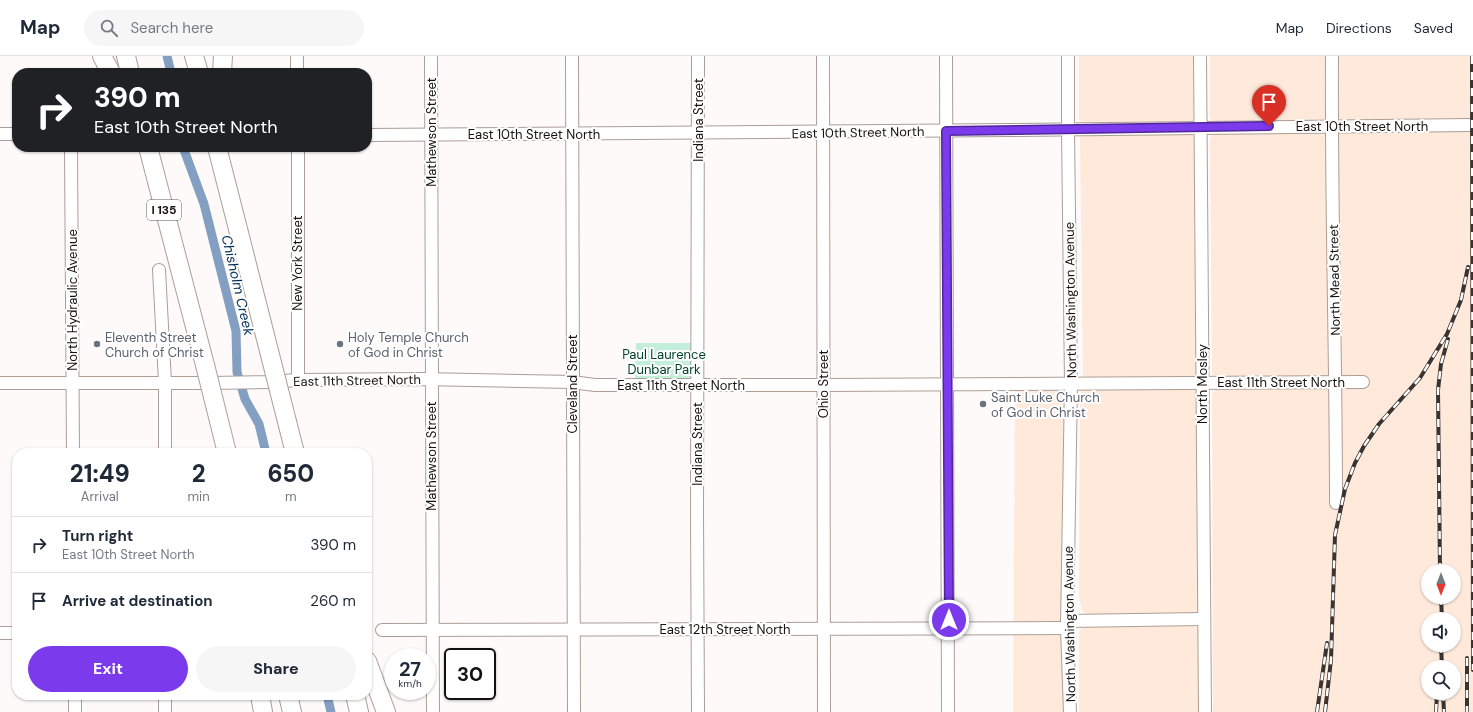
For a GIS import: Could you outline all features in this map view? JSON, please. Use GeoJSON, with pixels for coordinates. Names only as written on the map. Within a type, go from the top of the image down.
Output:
{"type":"FeatureCollection","features":[{"type":"Feature","properties":{"kind":"highway"},"geometry":{"type":"LineString","coordinates":[[102,56],[108,68]]}},
{"type":"Feature","properties":{"kind":"highway"},"geometry":{"type":"LineString","coordinates":[[126,56],[129,68]]}},
{"type":"Feature","properties":{"kind":"highway"},"geometry":{"type":"LineString","coordinates":[[194,56],[198,68]]}},
{"type":"Feature","properties":{"kind":"highway"},"geometry":{"type":"LineString","coordinates":[[222,68],[223,56]]}},
{"type":"Feature","properties":{"kind":"highway"},"geometry":{"type":"LineString","coordinates":[[139,152],[155,206],[180,272]]}},
{"type":"Feature","properties":{"kind":"highway","name":"I 135"},"geometry":{"type":"LineString","coordinates":[[149,152],[227,448]]}},
{"type":"Feature","properties":{"kind":"highway"},"geometry":{"type":"LineString","coordinates":[[218,152],[294,448]]}},
{"type":"Feature","properties":{"kind":"highway"},"geometry":{"type":"LineString","coordinates":[[228,152],[238,229]]}},
{"type":"Feature","properties":{"kind":"highway"},"geometry":{"type":"LineString","coordinates":[[205,365],[219,448]]}},
{"type":"Feature","properties":{"kind":"highway"},"geometry":{"type":"LineString","coordinates":[[372,674],[386,712]]}},
{"type":"Feature","properties":{"kind":"highway"},"geometry":{"type":"LineString","coordinates":[[261,700],[263,712]]}},
{"type":"Feature","properties":{"kind":"highway"},"geometry":{"type":"LineString","coordinates":[[289,700],[292,712]]}},
{"type":"Feature","properties":{"kind":"highway"},"geometry":{"type":"LineString","coordinates":[[356,700],[359,712]]}},
{"type":"Feature","properties":{"kind":"street"},"geometry":{"type":"LineString","coordinates":[[297,56],[297,68]]}},
{"type":"Feature","properties":{"kind":"street","name":"Mathewson Street"},"geometry":{"type":"LineString","coordinates":[[430,56],[433,712]]}},
{"type":"Feature","properties":{"kind":"street","name":"Cleveland Street"},"geometry":{"type":"LineString","coordinates":[[572,56],[574,712]]}},
{"type":"Feature","properties":{"kind":"street","name":"Indiana Street"},"geometry":{"type":"LineString","coordinates":[[698,56],[698,712]]}},
{"type":"Feature","properties":{"kind":"street","name":"Ohio Street"},"geometry":{"type":"LineString","coordinates":[[823,56],[824,712]]}},
{"type":"Feature","properties":{"kind":"street"},"geometry":{"type":"LineString","coordinates":[[946,56],[949,628],[948,712]]}},
{"type":"Feature","properties":{"kind":"street","name":"North Washington Avenue"},"geometry":{"type":"LineString","coordinates":[[1068,56],[1071,383],[1067,625],[1070,712]]}},
{"type":"Feature","properties":{"kind":"street","name":"North Mosley"},"geometry":{"type":"LineString","coordinates":[[1200,56],[1205,712]]}},
{"type":"Feature","properties":{"kind":"street","name":"North Mead Street"},"geometry":{"type":"LineString","coordinates":[[1332,56],[1336,503]]}},
{"type":"Feature","properties":{"kind":"street","name":"East 10th Street North"},"geometry":{"type":"LineString","coordinates":[[372,135],[946,131],[1468,125]]}},
{"type":"Feature","properties":{"kind":"street"},"geometry":{"type":"LineString","coordinates":[[0,134],[12,134]]}},
{"type":"Feature","properties":{"kind":"street","name":"North Hydraulic Avenue"},"geometry":{"type":"LineString","coordinates":[[71,152],[73,448]]}},
{"type":"Feature","properties":{"kind":"street","name":"New York Street"},"geometry":{"type":"LineString","coordinates":[[298,152],[298,380]]}},
{"type":"Feature","properties":{"kind":"street"},"geometry":{"type":"LineString","coordinates":[[159,270],[165,382],[164,448]]}},
{"type":"Feature","properties":{"kind":"street","name":"East 11th Street North"},"geometry":{"type":"LineString","coordinates":[[0,383],[212,383],[298,380],[431,379],[572,382],[595,385],[1363,382]]}},
{"type":"Feature","properties":{"kind":"street","name":"East 12th Street North"},"geometry":{"type":"LineString","coordinates":[[382,630],[949,628],[1204,619]]}},
{"type":"Feature","properties":{"kind":"street"},"geometry":{"type":"LineString","coordinates":[[0,633],[12,633]]}},
{"type":"Feature","properties":{"kind":"street"},"geometry":{"type":"LineString","coordinates":[[75,700],[75,712]]}},
{"type":"Feature","properties":{"kind":"street"},"geometry":{"type":"LineString","coordinates":[[165,700],[165,712]]}},
{"type":"Feature","properties":{"kind":"shaded area"},"geometry":{"type":"Polygon","coordinates":[[[1079,56],[1194,56],[1193,121],[1190,123],[1080,123],[1079,56]]]}},
{"type":"Feature","properties":{"kind":"shaded area"},"geometry":{"type":"Polygon","coordinates":[[[1210,56],[1473,56],[1473,712],[1213,712],[1212,393],[1219,388],[1212,373],[1210,142],[1211,134],[1215,132],[1216,123],[1211,120],[1210,56]]]}},
{"type":"Feature","properties":{"kind":"shaded area"},"geometry":{"type":"Polygon","coordinates":[[[1082,134],[1189,134],[1192,135],[1194,139],[1196,371],[1192,378],[1085,378],[1083,375],[1080,138],[1082,134]]]}},
{"type":"Feature","properties":{"kind":"shaded area"},"geometry":{"type":"Polygon","coordinates":[[[1193,387],[1197,394],[1199,608],[1197,613],[1090,617],[1082,611],[1079,596],[1080,393],[1086,388],[1193,387]]]}},
{"type":"Feature","properties":{"kind":"shaded area"},"geometry":{"type":"Polygon","coordinates":[[[1015,390],[1062,391],[1066,393],[1066,712],[1013,712],[1015,390]]]}},
{"type":"Feature","properties":{"kind":"shaded area"},"geometry":{"type":"Polygon","coordinates":[[[1190,625],[1196,627],[1199,632],[1199,712],[1079,712],[1079,632],[1082,628],[1091,626],[1190,625]]]}},
{"type":"Feature","properties":{"kind":"green space","name":"Paul Laurence Dunbar Park"},"geometry":{"type":"Polygon","coordinates":[[[636,343],[692,343],[693,376],[690,380],[635,380],[636,343]]]}},
{"type":"Feature","properties":{"kind":"waterway","name":"Chisholm Creek"},"geometry":{"type":"LineString","coordinates":[[167,56],[170,68]]}},
{"type":"Feature","properties":{"kind":"waterway","name":"Chisholm Creek"},"geometry":{"type":"LineString","coordinates":[[185,152],[204,204],[236,331],[237,372],[245,399],[259,424],[265,448]]}},
{"type":"Feature","properties":{"kind":"waterway","name":"Chisholm Creek"},"geometry":{"type":"LineString","coordinates":[[328,700],[331,712]]}},
{"type":"Feature","properties":{"kind":"railway"},"geometry":{"type":"LineString","coordinates":[[1472,56],[1473,670]]}},
{"type":"Feature","properties":{"kind":"railway"},"geometry":{"type":"LineString","coordinates":[[1325,712],[1331,660],[1335,535],[1345,489],[1355,463],[1364,446],[1379,424],[1420,378],[1447,334],[1461,300],[1468,267]]}},
{"type":"Feature","properties":{"kind":"railway"},"geometry":{"type":"LineString","coordinates":[[1440,564],[1438,390],[1441,364],[1448,339]]}},
{"type":"Feature","properties":{"kind":"railway"},"geometry":{"type":"LineString","coordinates":[[1441,604],[1442,612]]}},
{"type":"Feature","properties":{"kind":"railway"},"geometry":{"type":"LineString","coordinates":[[1317,712],[1327,643]]}},
{"type":"Feature","properties":{"kind":"railway"},"geometry":{"type":"LineString","coordinates":[[1441,652],[1442,660]]}},
{"type":"Feature","properties":{"kind":"railway"},"geometry":{"type":"LineString","coordinates":[[1467,658],[1467,712]]}},
{"type":"Feature","properties":{"kind":"railway"},"geometry":{"type":"LineString","coordinates":[[1436,712],[1437,700]]}},
{"type":"Feature","properties":{"kind":"railway"},"geometry":{"type":"LineString","coordinates":[[1443,700],[1444,712]]}},
{"type":"Feature","properties":{"kind":"place","name":"Eleventh Street Church of Christ"},"geometry":{"type":"Point","coordinates":[97,344]}},
{"type":"Feature","properties":{"kind":"place","name":"Holy Temple Church of God in Christ"},"geometry":{"type":"Point","coordinates":[340,344]}},
{"type":"Feature","properties":{"kind":"place","name":"Saint Luke Church of God in Christ"},"geometry":{"type":"Point","coordinates":[983,404]}},
{"type":"Feature","properties":{"kind":"route"},"geometry":{"type":"LineString","coordinates":[[949,620],[946,131],[1269,126]]}}]}
